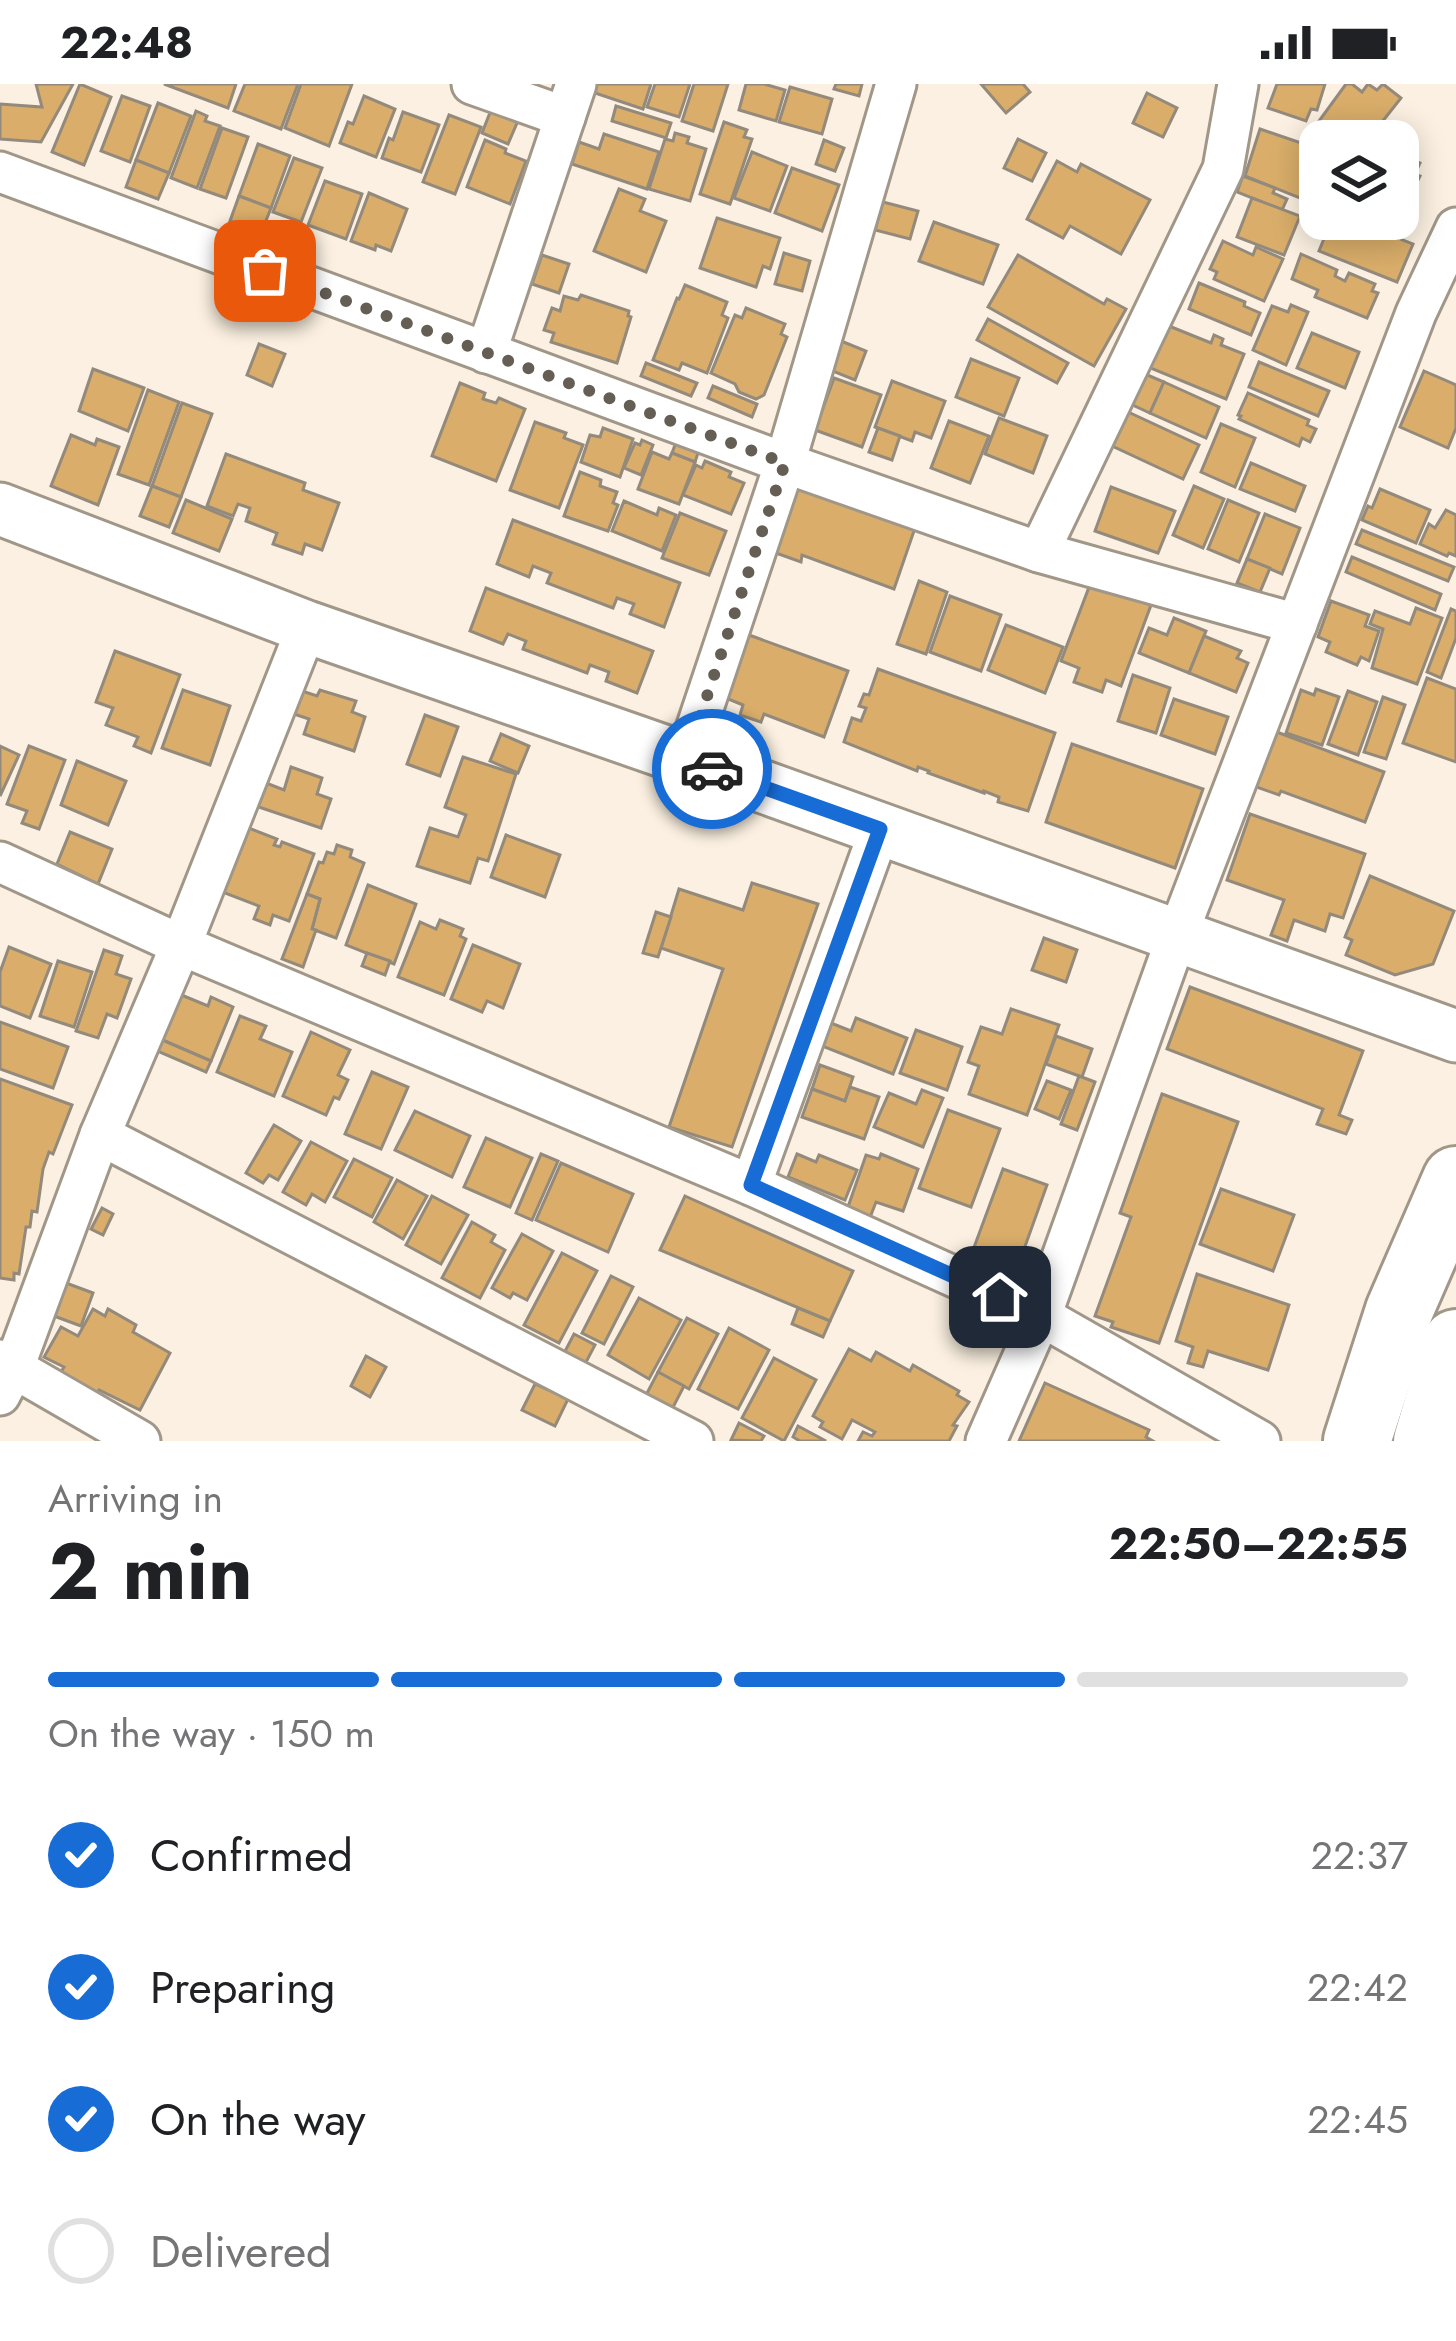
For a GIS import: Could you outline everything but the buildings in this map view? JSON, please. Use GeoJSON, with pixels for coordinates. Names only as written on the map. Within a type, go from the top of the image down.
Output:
{"type":"FeatureCollection","features":[{"type":"Feature","properties":{"kind":"highway"},"geometry":{"type":"LineString","coordinates":[[1357,1441],[1399,1311],[1456,1180]]}},
{"type":"Feature","properties":{"kind":"highway"},"geometry":{"type":"LineString","coordinates":[[1426,1441],[1456,1343]]}},
{"type":"Feature","properties":{"kind":"street"},"geometry":{"type":"LineString","coordinates":[[472,84],[571,101],[486,353]]}},
{"type":"Feature","properties":{"kind":"street"},"geometry":{"type":"LineString","coordinates":[[686,759],[785,463],[896,84]]}},
{"type":"Feature","properties":{"kind":"street"},"geometry":{"type":"LineString","coordinates":[[1040,552],[1223,169],[1238,84]]}},
{"type":"Feature","properties":{"kind":"street"},"geometry":{"type":"LineString","coordinates":[[0,172],[785,463],[1040,552],[1297,624]]}},
{"type":"Feature","properties":{"kind":"street"},"geometry":{"type":"LineString","coordinates":[[986,1441],[1041,1316],[1178,936],[1416,313],[1456,228]]}},
{"type":"Feature","properties":{"kind":"street"},"geometry":{"type":"LineString","coordinates":[[0,509],[307,627],[1456,1036]]}},
{"type":"Feature","properties":{"kind":"street"},"geometry":{"type":"LineString","coordinates":[[140,1441],[4,1375],[307,627]]}},
{"type":"Feature","properties":{"kind":"street"},"geometry":{"type":"LineString","coordinates":[[751,1185],[880,829]]}},
{"type":"Feature","properties":{"kind":"street"},"geometry":{"type":"LineString","coordinates":[[0,862],[182,945],[751,1185],[1041,1316],[1260,1441]]}},
{"type":"Feature","properties":{"kind":"street"},"geometry":{"type":"LineString","coordinates":[[100,1135],[694,1441]]}},
{"type":"Feature","properties":{"kind":"way so far"},"geometry":{"type":"LineString","coordinates":[[265,271],[785,463],[686,759],[712,769]]}},
{"type":"Feature","properties":{"kind":"route"},"geometry":{"type":"LineString","coordinates":[[712,769],[880,829],[751,1185],[1000,1297]]}}]}
